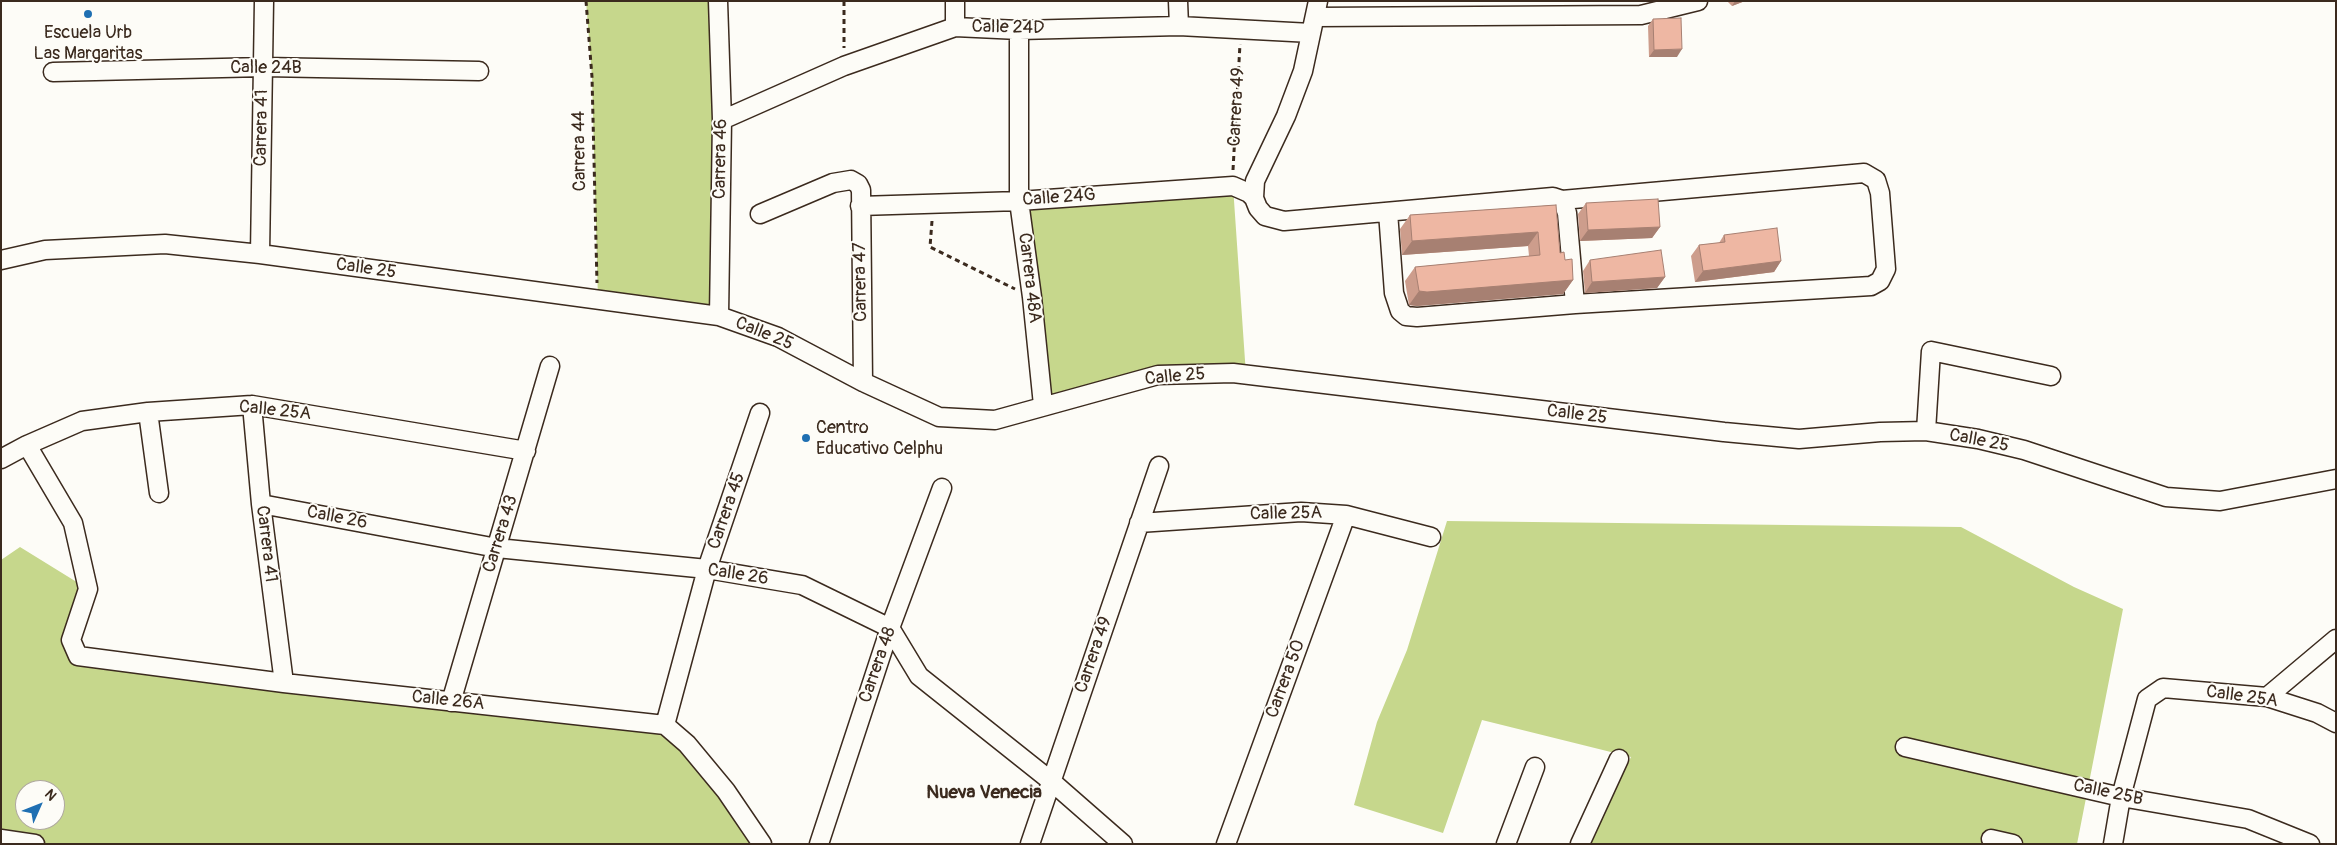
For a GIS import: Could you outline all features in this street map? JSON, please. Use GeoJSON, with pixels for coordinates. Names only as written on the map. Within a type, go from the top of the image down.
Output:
{"type":"FeatureCollection","features":[{"type":"Feature","properties":{"kind":"street","name":"Carrera 41"},"geometry":{"type":"LineString","coordinates":[[260,254],[264,1]]}},
{"type":"Feature","properties":{"kind":"street","name":"Carrera 46"},"geometry":{"type":"LineString","coordinates":[[718,1],[722,120],[719,316]]}},
{"type":"Feature","properties":{"kind":"street"},"geometry":{"type":"LineString","coordinates":[[954,27],[955,1]]}},
{"type":"Feature","properties":{"kind":"street"},"geometry":{"type":"LineString","coordinates":[[1178,1],[1179,26]]}},
{"type":"Feature","properties":{"kind":"street","name":"Calle 24D"},"geometry":{"type":"LineString","coordinates":[[722,120],[844,66],[954,27],[1019,30],[1179,26],[1240,28],[1315,17],[1641,15],[1698,1]]}},
{"type":"Feature","properties":{"kind":"street"},"geometry":{"type":"LineString","coordinates":[[1254,198],[1255,181],[1303,72],[1315,17]]}},
{"type":"Feature","properties":{"kind":"street","name":"Carrera 48A"},"geometry":{"type":"LineString","coordinates":[[1019,30],[1019,201],[1032,297],[1043,405]]}},
{"type":"Feature","properties":{"kind":"street","name":"Calle 24B"},"geometry":{"type":"LineString","coordinates":[[53,72],[264,66],[479,71]]}},
{"type":"Feature","properties":{"kind":"street"},"geometry":{"type":"LineString","coordinates":[[1233,186],[1249,193],[1265,216],[1284,221],[1553,197],[1562,200],[1864,173],[1876,180],[1880,193],[1886,269],[1880,281],[1871,286],[1575,304],[1417,317],[1406,316],[1400,311],[1394,292],[1388,212]]}},
{"type":"Feature","properties":{"kind":"street","name":"Carrera 47"},"geometry":{"type":"LineString","coordinates":[[760,214],[833,183],[851,180],[858,184],[861,190],[863,382]]}},
{"type":"Feature","properties":{"kind":"street","name":"Calle 24G"},"geometry":{"type":"LineString","coordinates":[[860,206],[1019,201],[1233,186]]}},
{"type":"Feature","properties":{"kind":"street"},"geometry":{"type":"LineString","coordinates":[[1562,200],[1567,213],[1571,234],[1575,304]]}},
{"type":"Feature","properties":{"kind":"street","name":"Calle 25"},"geometry":{"type":"LineString","coordinates":[[1,260],[45,250],[165,244],[260,254],[719,316],[778,337],[863,382],[940,417],[995,420],[1043,405],[1158,375],[1233,373],[1705,430],[1799,439],[1880,432],[1926,431],[1978,439],[2024,450],[2166,497],[2220,501],[2336,479]]}},
{"type":"Feature","properties":{"kind":"street"},"geometry":{"type":"LineString","coordinates":[[1926,431],[1930,350],[2051,376]]}},
{"type":"Feature","properties":{"kind":"street","name":"Carrera 43"},"geometry":{"type":"LineString","coordinates":[[451,702],[550,366]]}},
{"type":"Feature","properties":{"kind":"street","name":"Carrera 41"},"geometry":{"type":"LineString","coordinates":[[252,404],[261,504],[284,683]]}},
{"type":"Feature","properties":{"kind":"street","name":"Calle 25A"},"geometry":{"type":"LineString","coordinates":[[1,459],[82,421],[148,412],[252,404],[526,451]]}},
{"type":"Feature","properties":{"kind":"street"},"geometry":{"type":"LineString","coordinates":[[148,412],[159,493]]}},
{"type":"Feature","properties":{"kind":"street","name":"Carrera 45"},"geometry":{"type":"LineString","coordinates":[[665,725],[707,569],[760,412]]}},
{"type":"Feature","properties":{"kind":"street","name":"Calle 26A"},"geometry":{"type":"LineString","coordinates":[[27,446],[73,523],[88,590],[71,640],[78,656],[284,683],[665,725]]}},
{"type":"Feature","properties":{"kind":"street","name":"Carrera 49"},"geometry":{"type":"LineString","coordinates":[[1030,844],[1160,466]]}},
{"type":"Feature","properties":{"kind":"street","name":"Carrera 48"},"geometry":{"type":"LineString","coordinates":[[819,844],[890,628],[942,488]]}},
{"type":"Feature","properties":{"kind":"street","name":"Calle 26"},"geometry":{"type":"LineString","coordinates":[[261,504],[497,548],[707,569],[802,585],[890,628]]}},
{"type":"Feature","properties":{"kind":"street","name":"Calle 25A"},"geometry":{"type":"LineString","coordinates":[[1139,523],[1301,512],[1346,515],[1431,537]]}},
{"type":"Feature","properties":{"kind":"street","name":"Carrera 50"},"geometry":{"type":"LineString","coordinates":[[1226,844],[1346,515]]}},
{"type":"Feature","properties":{"kind":"street"},"geometry":{"type":"LineString","coordinates":[[890,628],[919,676],[1052,781],[1123,844]]}},
{"type":"Feature","properties":{"kind":"street"},"geometry":{"type":"LineString","coordinates":[[2267,697],[2336,639]]}},
{"type":"Feature","properties":{"kind":"street","name":"Calle 25A"},"geometry":{"type":"LineString","coordinates":[[2122,797],[2147,699],[2163,688],[2267,697],[2317,713],[2336,723]]}},
{"type":"Feature","properties":{"kind":"street"},"geometry":{"type":"LineString","coordinates":[[665,725],[686,744],[726,791],[762,844]]}},
{"type":"Feature","properties":{"kind":"street","name":"Calle 25B"},"geometry":{"type":"LineString","coordinates":[[1905,747],[2122,797],[2248,818],[2310,844]]}},
{"type":"Feature","properties":{"kind":"street"},"geometry":{"type":"LineString","coordinates":[[1580,844],[1618,759]]}},
{"type":"Feature","properties":{"kind":"street"},"geometry":{"type":"LineString","coordinates":[[1506,844],[1535,767]]}},
{"type":"Feature","properties":{"kind":"street"},"geometry":{"type":"LineString","coordinates":[[2113,844],[2122,797]]}},
{"type":"Feature","properties":{"kind":"street"},"geometry":{"type":"LineString","coordinates":[[1,839],[35,844]]}},
{"type":"Feature","properties":{"kind":"street"},"geometry":{"type":"LineString","coordinates":[[1991,839],[2013,844]]}},
{"type":"Feature","properties":{"kind":"path","name":"Carrera 44"},"geometry":{"type":"LineString","coordinates":[[586,1],[592,77],[598,301]]}},
{"type":"Feature","properties":{"kind":"path"},"geometry":{"type":"LineString","coordinates":[[844,1],[844,66]]}},
{"type":"Feature","properties":{"kind":"path","name":"Carrera 49"},"geometry":{"type":"LineString","coordinates":[[1233,186],[1240,28]]}},
{"type":"Feature","properties":{"kind":"path"},"geometry":{"type":"LineString","coordinates":[[933,205],[930,248],[1032,297]]}},
{"type":"Feature","properties":{"kind":"green space"},"geometry":{"type":"Polygon","coordinates":[[[586,1],[718,1],[719,316],[598,301],[592,77],[586,1]]]}},
{"type":"Feature","properties":{"kind":"green space"},"geometry":{"type":"Polygon","coordinates":[[[1233,186],[1246,375],[1158,375],[1043,405],[1019,201],[1233,186]]]}},
{"type":"Feature","properties":{"kind":"green space"},"geometry":{"type":"Polygon","coordinates":[[[1447,521],[1961,527],[2074,587],[2123,609],[2077,844],[1587,844],[1631,757],[1482,720],[1443,833],[1354,805],[1377,722],[1407,650],[1447,521]]]}},
{"type":"Feature","properties":{"kind":"green space"},"geometry":{"type":"Polygon","coordinates":[[[20,547],[88,589],[71,640],[78,656],[665,725],[762,844],[35,844],[1,839],[1,560],[20,547]]]}},
{"type":"Feature","properties":{"kind":"building"},"geometry":{"type":"Polygon","coordinates":[[[1681,18],[1682,49],[1654,50],[1653,19],[1681,18]]]}},
{"type":"Feature","properties":{"kind":"building"},"geometry":{"type":"Polygon","coordinates":[[[1658,199],[1660,227],[1588,230],[1586,203],[1658,199]]]}},
{"type":"Feature","properties":{"kind":"building"},"geometry":{"type":"Polygon","coordinates":[[[1556,205],[1560,253],[1564,252],[1565,260],[1572,259],[1573,280],[1427,292],[1419,291],[1415,267],[1540,255],[1538,232],[1412,241],[1410,215],[1556,205]]]}},
{"type":"Feature","properties":{"kind":"building"},"geometry":{"type":"Polygon","coordinates":[[[1777,228],[1781,261],[1703,271],[1699,245],[1725,242],[1724,235],[1777,228]]]}},
{"type":"Feature","properties":{"kind":"building"},"geometry":{"type":"Polygon","coordinates":[[[1661,250],[1665,277],[1592,282],[1590,260],[1661,250]]]}},
{"type":"Feature","properties":{"kind":"place","name":"Escuela Urb Las Margaritas"},"geometry":{"type":"Point","coordinates":[88,14]}},
{"type":"Feature","properties":{"kind":"place","name":"Centro Educativo Celphu"},"geometry":{"type":"Point","coordinates":[806,438]}},
{"type":"Feature","properties":{"kind":"district","name":"Nueva Venecia"},"geometry":{"type":"Point","coordinates":[984,793]}}]}
